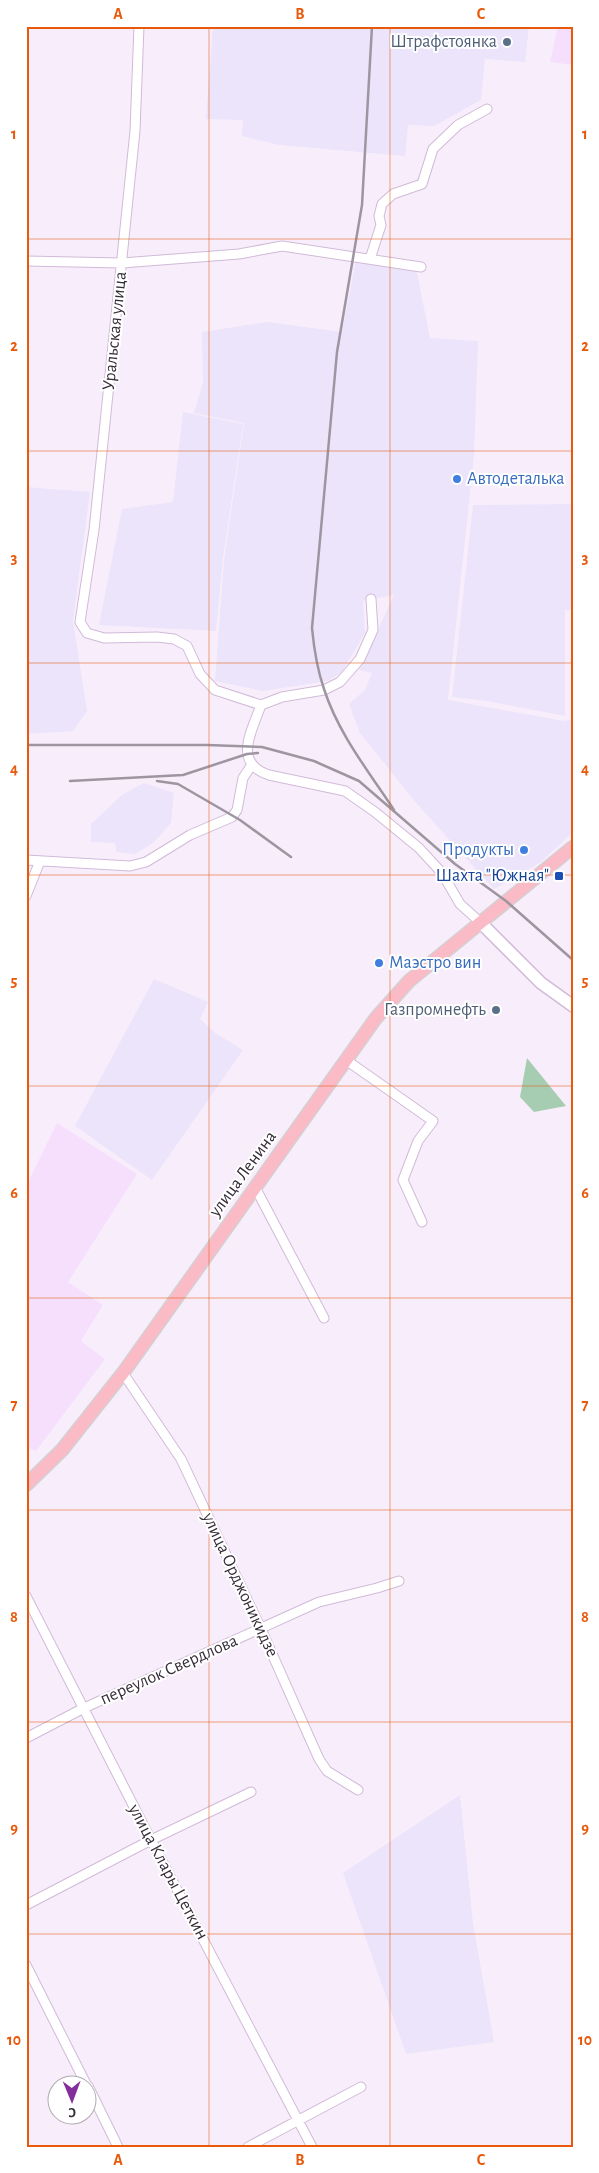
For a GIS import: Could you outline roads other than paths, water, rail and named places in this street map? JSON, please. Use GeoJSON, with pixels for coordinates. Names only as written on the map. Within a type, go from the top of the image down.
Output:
{"type":"FeatureCollection","features":[{"type":"Feature","properties":{"kind":"main road","name":"улица Ленина"},"geometry":{"type":"LineString","coordinates":[[26,1485],[62,1450],[123,1373],[376,1018],[409,981],[573,847]]}},
{"type":"Feature","properties":{"kind":"street","name":"Уральская улица"},"geometry":{"type":"LineString","coordinates":[[138,26],[135,131],[94,530],[80,622],[87,633],[104,638],[157,637],[174,639],[187,646],[200,674],[215,690],[261,704]]}},
{"type":"Feature","properties":{"kind":"street"},"geometry":{"type":"LineString","coordinates":[[370,258],[382,225],[379,216],[382,204],[393,194],[422,184],[433,149],[458,126],[487,109]]}},
{"type":"Feature","properties":{"kind":"street"},"geometry":{"type":"LineString","coordinates":[[26,261],[122,263],[239,254],[282,246],[421,267]]}},
{"type":"Feature","properties":{"kind":"street"},"geometry":{"type":"LineString","coordinates":[[371,599],[373,630],[360,659],[340,682],[324,690],[282,697],[261,704],[247,747],[251,766],[259,772],[269,775],[345,791],[375,812],[418,848],[442,873],[460,904],[541,983],[573,1006]]}},
{"type":"Feature","properties":{"kind":"street"},"geometry":{"type":"LineString","coordinates":[[26,860],[130,866],[146,862],[190,835],[232,818],[237,810],[243,778],[251,766]]}},
{"type":"Feature","properties":{"kind":"street"},"geometry":{"type":"LineString","coordinates":[[26,896],[40,861]]}},
{"type":"Feature","properties":{"kind":"street"},"geometry":{"type":"LineString","coordinates":[[346,1060],[433,1121],[418,1141],[404,1180],[422,1222]]}},
{"type":"Feature","properties":{"kind":"street"},"geometry":{"type":"LineString","coordinates":[[255,1187],[324,1318]]}},
{"type":"Feature","properties":{"kind":"street","name":"улица Орджоникидзе"},"geometry":{"type":"LineString","coordinates":[[123,1373],[181,1459],[261,1629],[319,1759],[328,1771],[358,1790]]}},
{"type":"Feature","properties":{"kind":"street","name":"переулок Свердлова"},"geometry":{"type":"LineString","coordinates":[[26,1738],[84,1708],[319,1602],[377,1588],[399,1580]]}},
{"type":"Feature","properties":{"kind":"street","name":"улица Клары Цеткин"},"geometry":{"type":"LineString","coordinates":[[26,1596],[312,2147]]}},
{"type":"Feature","properties":{"kind":"street"},"geometry":{"type":"LineString","coordinates":[[26,1905],[151,1840],[251,1792]]}},
{"type":"Feature","properties":{"kind":"street"},"geometry":{"type":"LineString","coordinates":[[26,1965],[82,2076]]}},
{"type":"Feature","properties":{"kind":"street"},"geometry":{"type":"LineString","coordinates":[[248,2147],[361,2087]]}},
{"type":"Feature","properties":{"kind":"street"},"geometry":{"type":"LineString","coordinates":[[98,2108],[118,2147]]}},
{"type":"Feature","properties":{"kind":"railway"},"geometry":{"type":"LineString","coordinates":[[372,26],[362,205],[337,352],[312,628],[322,681],[337,721],[355,752],[394,810]]}},
{"type":"Feature","properties":{"kind":"railway"},"geometry":{"type":"LineString","coordinates":[[26,745],[207,745],[262,747],[314,761],[359,781],[455,864],[506,901],[573,960]]}},
{"type":"Feature","properties":{"kind":"railway"},"geometry":{"type":"LineString","coordinates":[[70,781],[183,775],[247,754],[258,753]]}},
{"type":"Feature","properties":{"kind":"railway"},"geometry":{"type":"LineString","coordinates":[[157,781],[178,784],[240,820],[291,857]]}},
{"type":"Feature","properties":{"kind":"place","name":"Штрафстоянка"},"geometry":{"type":"Point","coordinates":[507,42]}},
{"type":"Feature","properties":{"kind":"place","name":"Автодеталька"},"geometry":{"type":"Point","coordinates":[457,479]}},
{"type":"Feature","properties":{"kind":"place","name":"Продукты"},"geometry":{"type":"Point","coordinates":[524,850]}},
{"type":"Feature","properties":{"kind":"place","name":"Шахта \"Южная\""},"geometry":{"type":"Point","coordinates":[559,876]}},
{"type":"Feature","properties":{"kind":"place","name":"Маэстро вин"},"geometry":{"type":"Point","coordinates":[379,963]}},
{"type":"Feature","properties":{"kind":"place","name":"Газпромнефть"},"geometry":{"type":"Point","coordinates":[496,1010]}}]}
